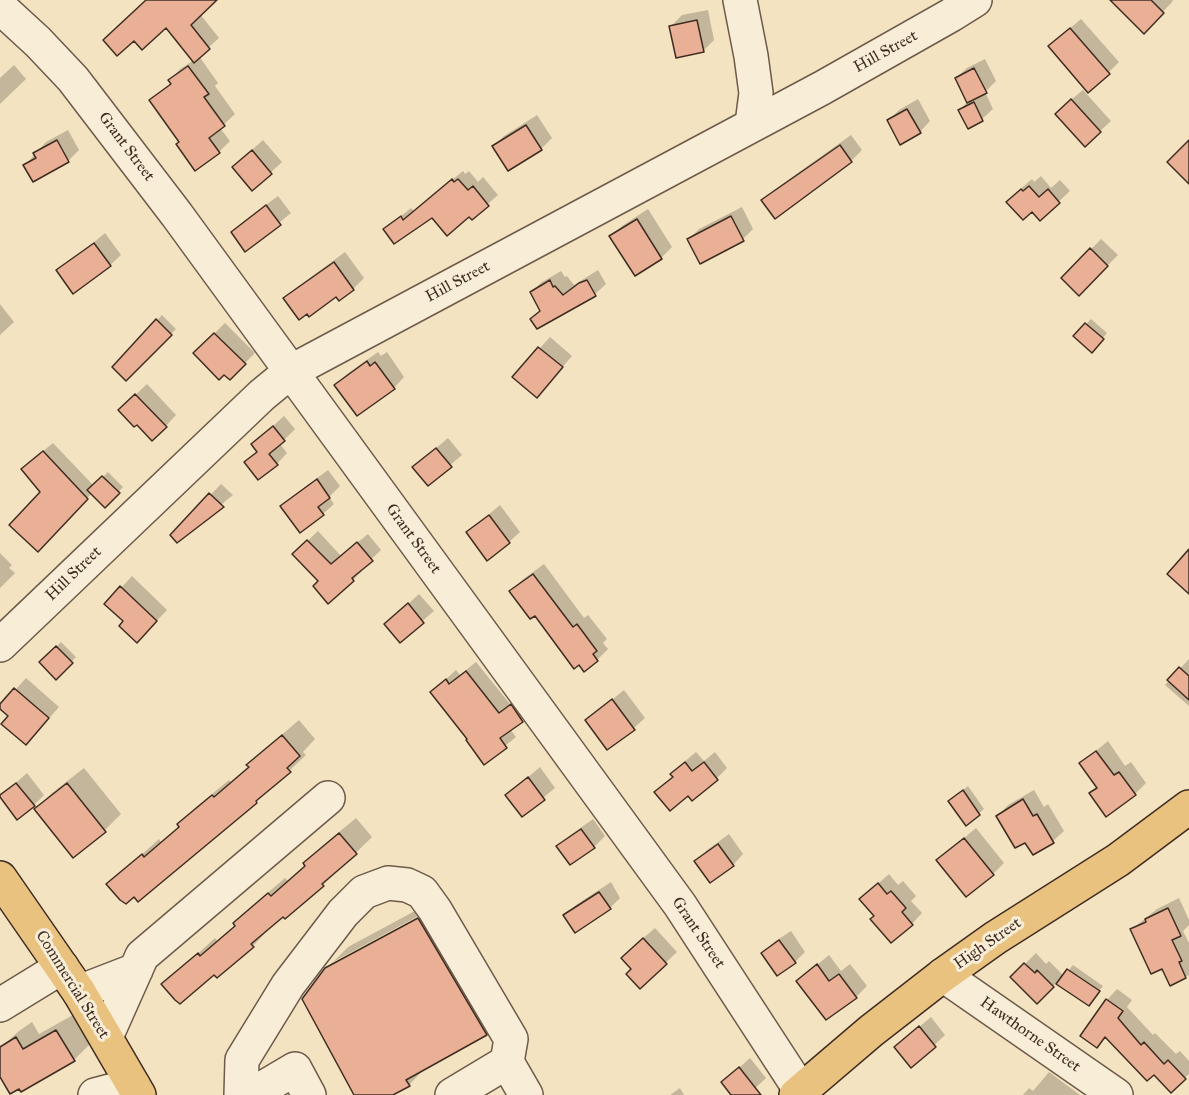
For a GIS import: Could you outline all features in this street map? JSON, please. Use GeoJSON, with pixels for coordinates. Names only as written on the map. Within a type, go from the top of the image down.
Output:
{"type":"FeatureCollection","features":[{"type":"Feature","properties":{"kind":"main road","name":"High Street"},"geometry":{"type":"LineString","coordinates":[[799,1093],[871,1031],[943,975],[995,938],[1118,860],[1189,807]]}},
{"type":"Feature","properties":{"kind":"main road","name":"Commercial Street"},"geometry":{"type":"LineString","coordinates":[[5,894],[71,979],[136,1090]]}},
{"type":"Feature","properties":{"kind":"street"},"geometry":{"type":"LineString","coordinates":[[740,0],[756,93],[752,124]]}},
{"type":"Feature","properties":{"kind":"street","name":"Hill Street"},"geometry":{"type":"LineString","coordinates":[[0,645],[262,395],[290,372],[822,88],[975,0]]}},
{"type":"Feature","properties":{"kind":"street","name":"Grant Street"},"geometry":{"type":"LineString","coordinates":[[0,7],[38,42],[73,80],[177,215],[680,905],[799,1093]]}},
{"type":"Feature","properties":{"kind":"street"},"geometry":{"type":"LineString","coordinates":[[106,1037],[142,956],[328,798]]}},
{"type":"Feature","properties":{"kind":"street"},"geometry":{"type":"LineString","coordinates":[[241,1095],[242,1060],[288,986],[343,913],[364,891],[388,883],[407,885],[422,892],[435,910],[510,1039],[507,1062],[526,1095]]}},
{"type":"Feature","properties":{"kind":"street"},"geometry":{"type":"LineString","coordinates":[[0,1005],[71,979],[136,970]]}},
{"type":"Feature","properties":{"kind":"street","name":"Hawthorne Street"},"geometry":{"type":"LineString","coordinates":[[943,975],[1116,1095]]}},
{"type":"Feature","properties":{"kind":"street"},"geometry":{"type":"LineString","coordinates":[[452,1095],[507,1062]]}},
{"type":"Feature","properties":{"kind":"street"},"geometry":{"type":"LineString","coordinates":[[250,1095],[295,1070],[309,1095]]}},
{"type":"Feature","properties":{"kind":"street"},"geometry":{"type":"LineString","coordinates":[[95,1095],[136,1090]]}},
{"type":"Feature","properties":{"kind":"building"},"geometry":{"type":"Polygon","coordinates":[[[146,0],[217,0],[191,25],[210,49],[194,63],[166,28],[142,50],[134,41],[117,56],[103,40],[146,0]]]}},
{"type":"Feature","properties":{"kind":"building"},"geometry":{"type":"Polygon","coordinates":[[[1110,0],[1151,0],[1164,13],[1144,34],[1110,0]]]}},
{"type":"Feature","properties":{"kind":"building"},"geometry":{"type":"Polygon","coordinates":[[[697,20],[704,52],[676,58],[669,26],[697,20]]]}},
{"type":"Feature","properties":{"kind":"building"},"geometry":{"type":"Polygon","coordinates":[[[1070,28],[1110,74],[1088,93],[1048,46],[1070,28]]]}},
{"type":"Feature","properties":{"kind":"building"},"geometry":{"type":"Polygon","coordinates":[[[188,66],[209,94],[204,97],[225,126],[209,138],[220,153],[195,171],[176,144],[179,142],[149,100],[171,84],[168,80],[188,66]]]}},
{"type":"Feature","properties":{"kind":"building"},"geometry":{"type":"Polygon","coordinates":[[[974,68],[987,93],[967,103],[955,78],[974,68]]]}},
{"type":"Feature","properties":{"kind":"building"},"geometry":{"type":"Polygon","coordinates":[[[1071,99],[1101,132],[1085,147],[1055,114],[1071,99]]]}},
{"type":"Feature","properties":{"kind":"building"},"geometry":{"type":"Polygon","coordinates":[[[974,102],[983,121],[968,129],[958,110],[974,102]]]}},
{"type":"Feature","properties":{"kind":"building"},"geometry":{"type":"Polygon","coordinates":[[[907,109],[921,133],[900,145],[887,120],[907,109]]]}},
{"type":"Feature","properties":{"kind":"building"},"geometry":{"type":"Polygon","coordinates":[[[526,125],[542,150],[508,171],[492,146],[526,125]]]}},
{"type":"Feature","properties":{"kind":"building"},"geometry":{"type":"Polygon","coordinates":[[[57,140],[69,162],[33,182],[23,165],[36,158],[33,153],[57,140]]]}},
{"type":"Feature","properties":{"kind":"building"},"geometry":{"type":"Polygon","coordinates":[[[1189,140],[1189,184],[1167,162],[1189,140]]]}},
{"type":"Feature","properties":{"kind":"building"},"geometry":{"type":"Polygon","coordinates":[[[840,145],[852,162],[775,219],[761,200],[840,145]]]}},
{"type":"Feature","properties":{"kind":"building"},"geometry":{"type":"Polygon","coordinates":[[[252,150],[272,174],[252,191],[232,167],[252,150]]]}},
{"type":"Feature","properties":{"kind":"building"},"geometry":{"type":"Polygon","coordinates":[[[452,179],[454,182],[458,179],[468,190],[473,186],[489,206],[472,220],[469,217],[447,236],[432,218],[394,244],[383,229],[401,216],[403,220],[452,179]]]}},
{"type":"Feature","properties":{"kind":"building"},"geometry":{"type":"Polygon","coordinates":[[[1029,186],[1039,197],[1048,189],[1060,203],[1040,221],[1032,212],[1023,220],[1006,202],[1021,189],[1023,191],[1029,186]]]}},
{"type":"Feature","properties":{"kind":"building"},"geometry":{"type":"Polygon","coordinates":[[[266,205],[281,225],[245,252],[231,232],[266,205]]]}},
{"type":"Feature","properties":{"kind":"building"},"geometry":{"type":"Polygon","coordinates":[[[731,216],[744,241],[700,264],[687,239],[731,216]]]}},
{"type":"Feature","properties":{"kind":"building"},"geometry":{"type":"Polygon","coordinates":[[[637,219],[662,259],[635,276],[609,236],[637,219]]]}},
{"type":"Feature","properties":{"kind":"building"},"geometry":{"type":"Polygon","coordinates":[[[94,243],[111,266],[73,294],[56,270],[94,243]]]}},
{"type":"Feature","properties":{"kind":"building"},"geometry":{"type":"Polygon","coordinates":[[[1090,248],[1108,266],[1079,296],[1061,278],[1090,248]]]}},
{"type":"Feature","properties":{"kind":"building"},"geometry":{"type":"Polygon","coordinates":[[[334,262],[354,290],[339,301],[336,297],[309,317],[307,314],[299,320],[283,298],[334,262]]]}},
{"type":"Feature","properties":{"kind":"building"},"geometry":{"type":"Polygon","coordinates":[[[550,280],[553,287],[555,286],[563,295],[587,280],[596,296],[537,329],[530,319],[540,311],[530,292],[550,280]]]}},
{"type":"Feature","properties":{"kind":"building"},"geometry":{"type":"Polygon","coordinates":[[[156,319],[172,335],[126,381],[112,367],[156,319]]]}},
{"type":"Feature","properties":{"kind":"building"},"geometry":{"type":"Polygon","coordinates":[[[1085,323],[1104,339],[1092,353],[1073,336],[1085,323]]]}},
{"type":"Feature","properties":{"kind":"building"},"geometry":{"type":"Polygon","coordinates":[[[214,333],[246,364],[230,380],[224,375],[219,380],[193,353],[214,333]]]}},
{"type":"Feature","properties":{"kind":"building"},"geometry":{"type":"Polygon","coordinates":[[[538,347],[563,367],[537,398],[512,377],[538,347]]]}},
{"type":"Feature","properties":{"kind":"building"},"geometry":{"type":"Polygon","coordinates":[[[367,361],[370,366],[375,362],[395,389],[357,416],[334,385],[367,361]]]}},
{"type":"Feature","properties":{"kind":"building"},"geometry":{"type":"Polygon","coordinates":[[[135,394],[167,427],[152,441],[118,410],[135,394]]]}},
{"type":"Feature","properties":{"kind":"building"},"geometry":{"type":"Polygon","coordinates":[[[273,426],[285,441],[269,454],[278,465],[258,480],[244,462],[257,452],[251,444],[273,426]]]}},
{"type":"Feature","properties":{"kind":"building"},"geometry":{"type":"Polygon","coordinates":[[[436,448],[452,467],[428,486],[412,467],[436,448]]]}},
{"type":"Feature","properties":{"kind":"building"},"geometry":{"type":"Polygon","coordinates":[[[43,451],[88,499],[38,552],[9,525],[40,492],[21,469],[43,451]]]}},
{"type":"Feature","properties":{"kind":"building"},"geometry":{"type":"Polygon","coordinates":[[[102,476],[120,493],[105,508],[87,490],[102,476]]]}},
{"type":"Feature","properties":{"kind":"building"},"geometry":{"type":"Polygon","coordinates":[[[317,479],[330,498],[318,507],[324,515],[300,533],[280,506],[317,479]]]}},
{"type":"Feature","properties":{"kind":"building"},"geometry":{"type":"Polygon","coordinates":[[[209,493],[224,507],[177,543],[170,535],[209,493]]]}},
{"type":"Feature","properties":{"kind":"building"},"geometry":{"type":"Polygon","coordinates":[[[489,515],[510,543],[487,561],[466,532],[489,515]]]}},
{"type":"Feature","properties":{"kind":"building"},"geometry":{"type":"Polygon","coordinates":[[[307,540],[331,564],[357,542],[373,561],[352,578],[354,581],[328,604],[313,586],[318,581],[292,554],[307,540]]]}},
{"type":"Feature","properties":{"kind":"building"},"geometry":{"type":"Polygon","coordinates":[[[1189,549],[1189,594],[1167,574],[1189,549]]]}},
{"type":"Feature","properties":{"kind":"building"},"geometry":{"type":"Polygon","coordinates":[[[533,574],[573,627],[577,624],[597,651],[593,654],[598,661],[584,672],[579,665],[574,669],[535,616],[530,619],[509,591],[533,574]]]}},
{"type":"Feature","properties":{"kind":"building"},"geometry":{"type":"Polygon","coordinates":[[[120,586],[157,621],[137,643],[119,626],[123,621],[104,604],[120,586]]]}},
{"type":"Feature","properties":{"kind":"building"},"geometry":{"type":"Polygon","coordinates":[[[408,603],[424,623],[400,643],[384,624],[408,603]]]}},
{"type":"Feature","properties":{"kind":"building"},"geometry":{"type":"Polygon","coordinates":[[[56,646],[73,663],[56,680],[39,662],[56,646]]]}},
{"type":"Feature","properties":{"kind":"building"},"geometry":{"type":"Polygon","coordinates":[[[1179,667],[1189,676],[1189,700],[1167,680],[1179,667]]]}},
{"type":"Feature","properties":{"kind":"building"},"geometry":{"type":"Polygon","coordinates":[[[466,671],[499,713],[511,704],[523,722],[500,738],[507,748],[484,765],[430,692],[446,679],[449,684],[466,671]]]}},
{"type":"Feature","properties":{"kind":"building"},"geometry":{"type":"Polygon","coordinates":[[[14,688],[49,718],[26,745],[1,724],[8,716],[0,709],[0,704],[14,688]]]}},
{"type":"Feature","properties":{"kind":"building"},"geometry":{"type":"Polygon","coordinates":[[[612,699],[635,730],[607,750],[585,720],[612,699]]]}},
{"type":"Feature","properties":{"kind":"building"},"geometry":{"type":"Polygon","coordinates":[[[282,735],[300,756],[287,768],[291,772],[138,902],[134,897],[126,904],[120,900],[106,884],[142,854],[144,857],[179,827],[177,824],[212,795],[214,797],[249,767],[246,765],[282,735]]]}},
{"type":"Feature","properties":{"kind":"building"},"geometry":{"type":"Polygon","coordinates":[[[1096,751],[1114,775],[1119,772],[1136,795],[1106,817],[1089,793],[1097,788],[1079,763],[1096,751]]]}},
{"type":"Feature","properties":{"kind":"building"},"geometry":{"type":"Polygon","coordinates":[[[685,762],[692,771],[704,762],[718,780],[692,801],[688,796],[670,811],[654,792],[673,777],[670,774],[685,762]]]}},
{"type":"Feature","properties":{"kind":"building"},"geometry":{"type":"Polygon","coordinates":[[[528,777],[545,800],[522,817],[505,795],[528,777]]]}},
{"type":"Feature","properties":{"kind":"building"},"geometry":{"type":"Polygon","coordinates":[[[16,783],[35,806],[17,820],[0,797],[16,783]]]}},
{"type":"Feature","properties":{"kind":"building"},"geometry":{"type":"Polygon","coordinates":[[[67,783],[106,832],[73,858],[34,809],[67,783]]]}},
{"type":"Feature","properties":{"kind":"building"},"geometry":{"type":"Polygon","coordinates":[[[963,790],[980,815],[966,826],[948,801],[963,790]]]}},
{"type":"Feature","properties":{"kind":"building"},"geometry":{"type":"Polygon","coordinates":[[[1023,799],[1033,816],[1037,814],[1054,843],[1033,855],[1025,843],[1015,848],[996,816],[1023,799]]]}},
{"type":"Feature","properties":{"kind":"building"},"geometry":{"type":"Polygon","coordinates":[[[581,829],[595,848],[570,865],[556,846],[581,829]]]}},
{"type":"Feature","properties":{"kind":"building"},"geometry":{"type":"Polygon","coordinates":[[[339,833],[357,854],[322,884],[324,886],[251,944],[254,947],[217,978],[214,975],[180,1004],[175,1000],[161,984],[198,953],[200,956],[268,893],[271,896],[305,866],[303,863],[339,833]]]}},
{"type":"Feature","properties":{"kind":"building"},"geometry":{"type":"Polygon","coordinates":[[[964,838],[994,875],[966,897],[936,860],[964,838]]]}},
{"type":"Feature","properties":{"kind":"building"},"geometry":{"type":"Polygon","coordinates":[[[718,844],[734,866],[710,883],[694,861],[718,844]]]}},
{"type":"Feature","properties":{"kind":"building"},"geometry":{"type":"Polygon","coordinates":[[[878,883],[887,894],[891,891],[906,908],[902,912],[913,925],[891,943],[870,919],[874,916],[859,899],[878,883]]]}},
{"type":"Feature","properties":{"kind":"building"},"geometry":{"type":"Polygon","coordinates":[[[599,892],[611,909],[575,933],[563,915],[599,892]]]}},
{"type":"Feature","properties":{"kind":"building"},"geometry":{"type":"Polygon","coordinates":[[[1168,908],[1181,936],[1172,940],[1182,961],[1179,962],[1186,978],[1170,986],[1162,969],[1151,974],[1130,929],[1168,908]]]}},
{"type":"Feature","properties":{"kind":"building"},"geometry":{"type":"Polygon","coordinates":[[[418,918],[487,1035],[406,1080],[410,1086],[393,1095],[354,1095],[302,999],[325,968],[418,918]]]}},
{"type":"Feature","properties":{"kind":"building"},"geometry":{"type":"Polygon","coordinates":[[[643,938],[667,964],[640,989],[626,974],[631,969],[621,958],[643,938]]]}},
{"type":"Feature","properties":{"kind":"building"},"geometry":{"type":"Polygon","coordinates":[[[779,940],[796,963],[777,976],[761,953],[779,940]]]}},
{"type":"Feature","properties":{"kind":"building"},"geometry":{"type":"Polygon","coordinates":[[[1024,963],[1035,973],[1037,970],[1054,987],[1037,1004],[1010,977],[1024,963]]]}},
{"type":"Feature","properties":{"kind":"building"},"geometry":{"type":"Polygon","coordinates":[[[817,964],[829,981],[839,974],[857,998],[826,1020],[796,981],[817,964]]]}},
{"type":"Feature","properties":{"kind":"building"},"geometry":{"type":"Polygon","coordinates":[[[1067,969],[1100,991],[1089,1006],[1056,984],[1067,969]]]}},
{"type":"Feature","properties":{"kind":"building"},"geometry":{"type":"Polygon","coordinates":[[[1106,999],[1123,1011],[1118,1018],[1141,1045],[1144,1042],[1164,1064],[1168,1060],[1186,1079],[1171,1093],[1154,1075],[1147,1081],[1105,1037],[1097,1048],[1080,1036],[1106,999]]]}},
{"type":"Feature","properties":{"kind":"building"},"geometry":{"type":"Polygon","coordinates":[[[919,1026],[936,1047],[911,1068],[894,1047],[919,1026]]]}},
{"type":"Feature","properties":{"kind":"building"},"geometry":{"type":"Polygon","coordinates":[[[56,1030],[75,1061],[21,1092],[19,1089],[10,1094],[0,1077],[0,1047],[16,1037],[23,1049],[56,1030]]]}},
{"type":"Feature","properties":{"kind":"building"},"geometry":{"type":"Polygon","coordinates":[[[739,1067],[761,1095],[731,1095],[721,1082],[739,1067]]]}}]}
